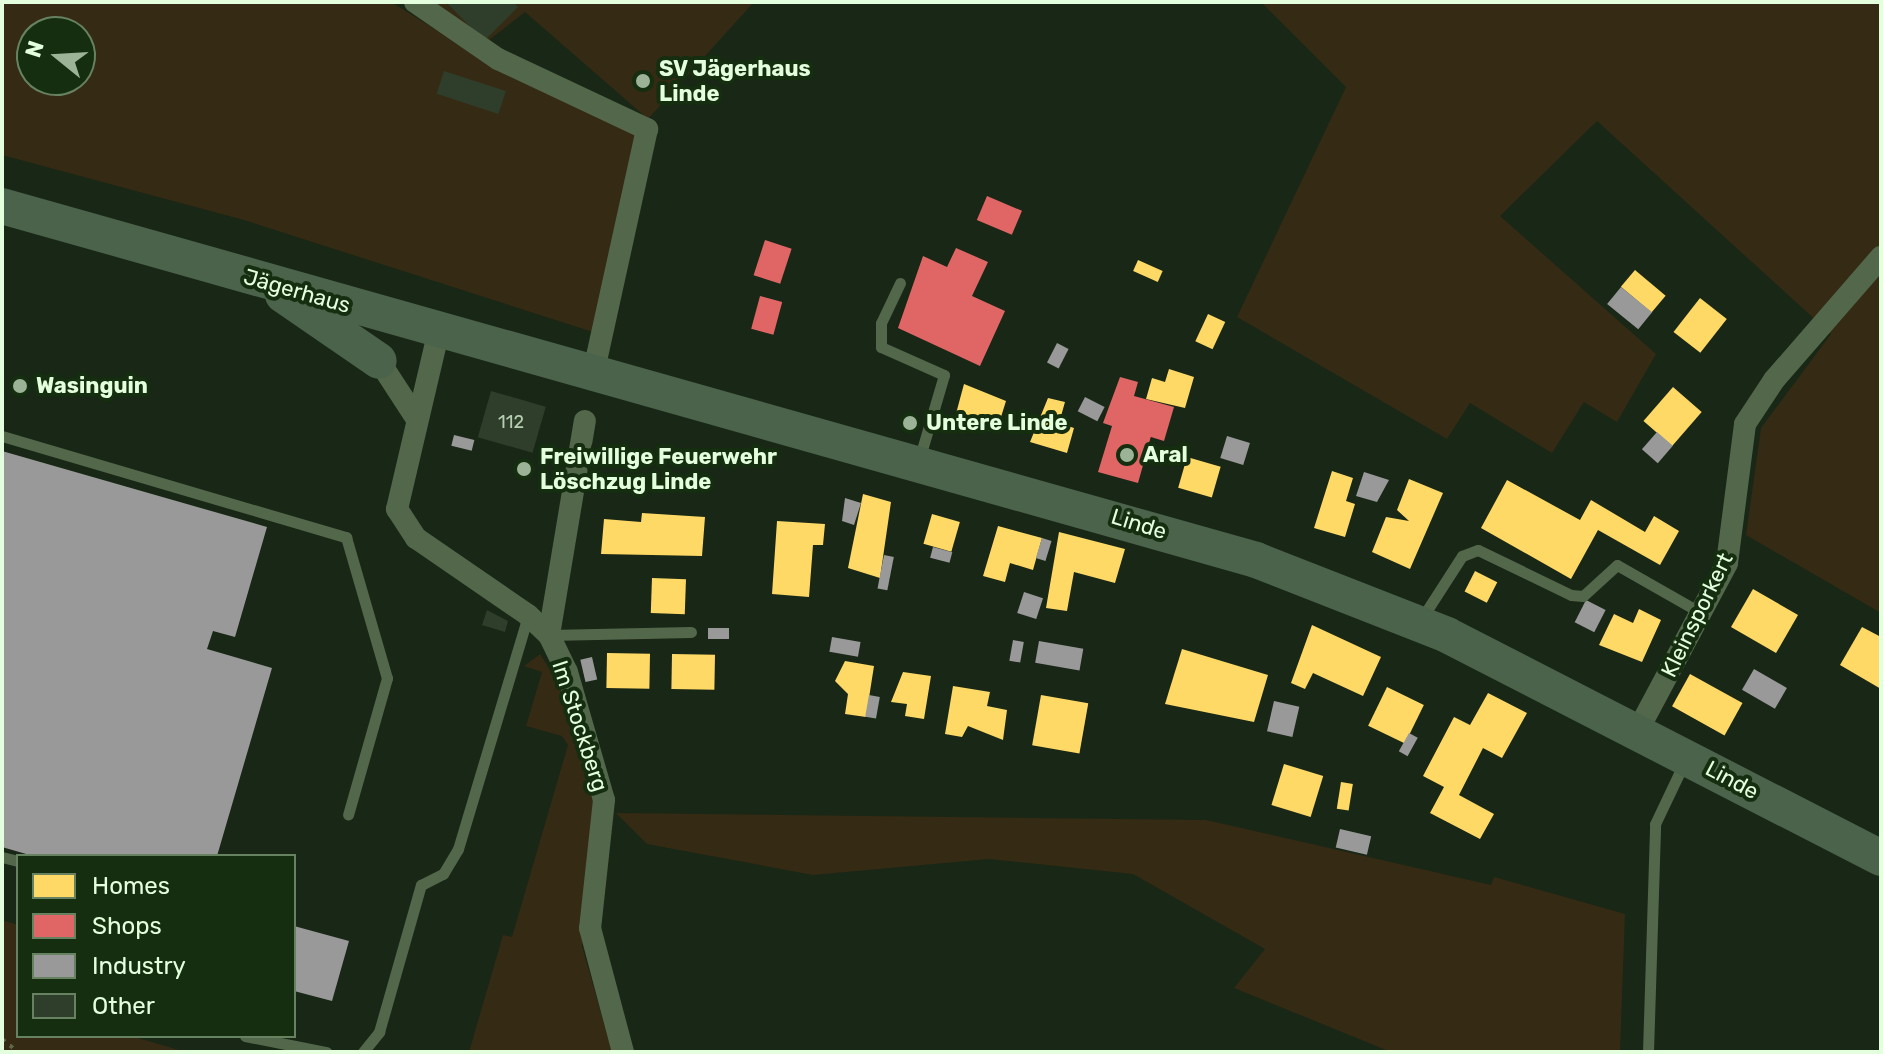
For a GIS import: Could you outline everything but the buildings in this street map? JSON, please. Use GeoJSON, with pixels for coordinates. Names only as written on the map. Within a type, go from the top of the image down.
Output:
{"type":"FeatureCollection","features":[{"type":"Feature","properties":{"kind":"main road","name":"Jägerhaus"},"geometry":{"type":"LineString","coordinates":[[2,206],[593,374]]}},
{"type":"Feature","properties":{"kind":"main road"},"geometry":{"type":"LineString","coordinates":[[266,280],[379,361]]}},
{"type":"Feature","properties":{"kind":"main road","name":"Linde"},"geometry":{"type":"LineString","coordinates":[[593,374],[919,460],[1242,556],[1419,623],[1638,730],[1881,858]]}},
{"type":"Feature","properties":{"kind":"street"},"geometry":{"type":"LineString","coordinates":[[415,2],[498,59],[647,129],[593,374]]}},
{"type":"Feature","properties":{"kind":"street","name":"Kleinsporkert"},"geometry":{"type":"LineString","coordinates":[[1638,730],[1701,614],[1736,524],[1745,424],[1774,380],[1881,257]]}},
{"type":"Feature","properties":{"kind":"street","name":"Im Stockberg"},"geometry":{"type":"LineString","coordinates":[[439,330],[397,509],[404,528],[528,615],[549,635],[604,800],[590,928],[623,1052]]}},
{"type":"Feature","properties":{"kind":"street"},"geometry":{"type":"LineString","coordinates":[[379,361],[416,418]]}},
{"type":"Feature","properties":{"kind":"street","name":"Im Stockberg"},"geometry":{"type":"LineString","coordinates":[[549,635],[585,421]]}},
{"type":"Feature","properties":{"kind":"lane"},"geometry":{"type":"LineString","coordinates":[[900,283],[881,323],[881,347],[944,375],[919,460]]}},
{"type":"Feature","properties":{"kind":"lane"},"geometry":{"type":"LineString","coordinates":[[2,436],[346,537],[387,678],[348,815]]}},
{"type":"Feature","properties":{"kind":"lane"},"geometry":{"type":"LineString","coordinates":[[1419,623],[1462,556],[1478,550],[1571,595],[1583,596],[1617,565],[1701,614]]}},
{"type":"Feature","properties":{"kind":"lane"},"geometry":{"type":"LineString","coordinates":[[363,1052],[379,1032],[421,885],[443,874],[458,849],[528,615]]}},
{"type":"Feature","properties":{"kind":"lane"},"geometry":{"type":"LineString","coordinates":[[549,635],[691,632]]}},
{"type":"Feature","properties":{"kind":"lane"},"geometry":{"type":"LineString","coordinates":[[1648,1052],[1655,824],[1688,756]]}},
{"type":"Feature","properties":{"kind":"lane"},"geometry":{"type":"LineString","coordinates":[[255,1038],[326,1052]]}},
{"type":"Feature","properties":{"kind":"path"},"geometry":{"type":"LineString","coordinates":[[2,1039],[18,1052]]}},
{"type":"Feature","properties":{"kind":"shaded area"},"geometry":{"type":"Polygon","coordinates":[[[2,2],[391,2],[498,68],[642,138],[593,332],[244,220],[2,155],[2,2]]]}},
{"type":"Feature","properties":{"kind":"shaded area","name":"SV Jägerhaus Linde"},"geometry":{"type":"Polygon","coordinates":[[[427,2],[754,2],[648,119],[525,12],[484,44],[427,2]]]}},
{"type":"Feature","properties":{"kind":"shaded area"},"geometry":{"type":"Polygon","coordinates":[[[1261,2],[1881,2],[1881,613],[1746,535],[1761,428],[1831,334],[1597,121],[1500,216],[1656,354],[1617,422],[1584,402],[1552,453],[1470,403],[1447,439],[1237,317],[1346,87],[1261,2]]]}},
{"type":"Feature","properties":{"kind":"shaded area"},"geometry":{"type":"Polygon","coordinates":[[[540,654],[559,684],[595,809],[582,946],[612,1052],[469,1052],[503,935],[512,937],[568,745],[562,736],[526,726],[542,672],[524,666],[540,654]]]}},
{"type":"Feature","properties":{"kind":"shaded area"},"geometry":{"type":"Polygon","coordinates":[[[616,813],[1206,820],[1491,885],[1494,877],[1625,914],[1620,1052],[1391,1052],[1234,988],[1265,949],[1133,874],[989,859],[813,875],[647,844],[616,813]]]}},
{"type":"Feature","properties":{"kind":"shaded area"},"geometry":{"type":"Polygon","coordinates":[[[2,920],[16,924],[16,1038],[138,1038],[186,1052],[2,1052],[2,920]]]}},
{"type":"Feature","properties":{"kind":"place","name":"SV Jägerhaus Linde"},"geometry":{"type":"Point","coordinates":[643,81]}},
{"type":"Feature","properties":{"kind":"place","name":"Wasinguin"},"geometry":{"type":"Point","coordinates":[20,386]}},
{"type":"Feature","properties":{"kind":"place","name":"Untere Linde"},"geometry":{"type":"Point","coordinates":[910,423]}},
{"type":"Feature","properties":{"kind":"place","name":"Aral"},"geometry":{"type":"Point","coordinates":[1127,455]}},
{"type":"Feature","properties":{"kind":"place","name":"Freiwillige Feuerwehr Löschzug Linde"},"geometry":{"type":"Point","coordinates":[524,469]}}]}
